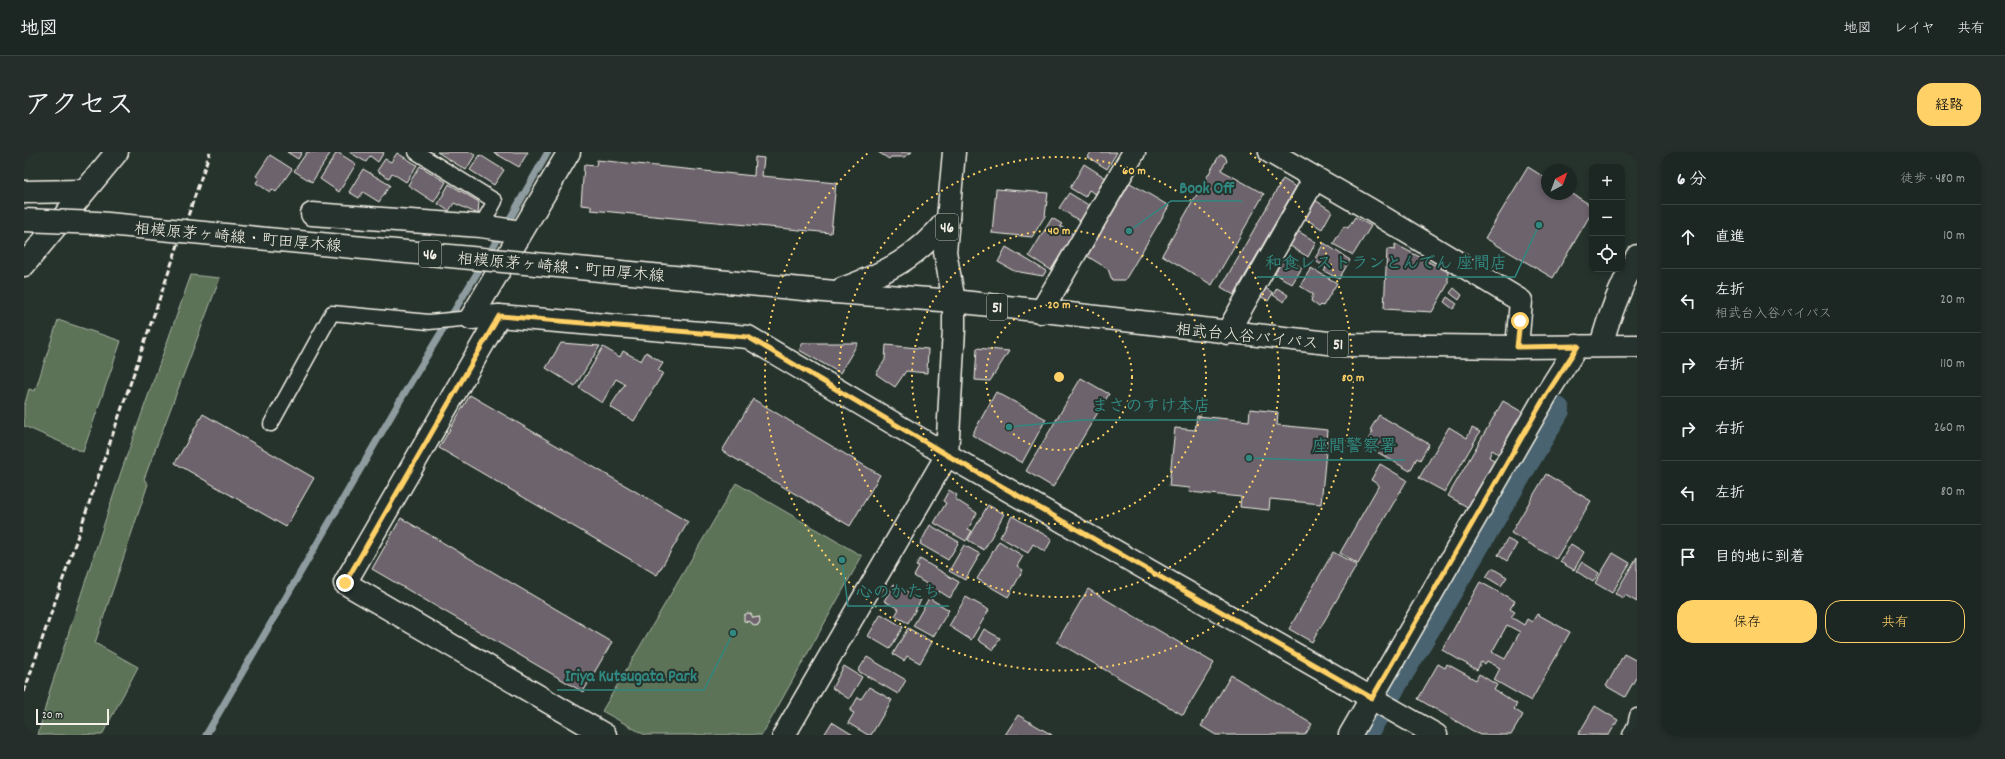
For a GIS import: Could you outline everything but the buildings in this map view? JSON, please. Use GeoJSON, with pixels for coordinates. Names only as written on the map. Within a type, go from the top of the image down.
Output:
{"type":"FeatureCollection","features":[{"type":"Feature","properties":{"kind":"street"},"geometry":{"type":"LineString","coordinates":[[24,266],[83,191],[117,152]]}},
{"type":"Feature","properties":{"kind":"street"},"geometry":{"type":"LineString","coordinates":[[569,152],[504,230],[464,319],[499,316],[748,337],[947,455],[1436,735]]}},
{"type":"Feature","properties":{"kind":"street","name":"46"},"geometry":{"type":"LineString","coordinates":[[954,152],[945,252],[954,301]]}},
{"type":"Feature","properties":{"kind":"street"},"geometry":{"type":"LineString","coordinates":[[1041,312],[1134,152]]}},
{"type":"Feature","properties":{"kind":"street"},"geometry":{"type":"LineString","coordinates":[[1270,152],[1522,301],[1517,347]]}},
{"type":"Feature","properties":{"kind":"street"},"geometry":{"type":"LineString","coordinates":[[1227,333],[1315,178]]}},
{"type":"Feature","properties":{"kind":"street"},"geometry":{"type":"LineString","coordinates":[[24,192],[83,191]]}},
{"type":"Feature","properties":{"kind":"street"},"geometry":{"type":"LineString","coordinates":[[312,214],[504,230]]}},
{"type":"Feature","properties":{"kind":"street"},"geometry":{"type":"LineString","coordinates":[[835,292],[876,277],[898,265],[936,234],[948,219]]}},
{"type":"Feature","properties":{"kind":"street","name":"相模原茅ヶ崎線・町田厚木線"},"geometry":{"type":"LineString","coordinates":[[24,220],[97,223],[835,292],[954,301]]}},
{"type":"Feature","properties":{"kind":"street"},"geometry":{"type":"LineString","coordinates":[[1601,345],[1611,309],[1622,282],[1637,256]]}},
{"type":"Feature","properties":{"kind":"street"},"geometry":{"type":"LineString","coordinates":[[784,735],[947,455],[954,329],[954,301]]}},
{"type":"Feature","properties":{"kind":"street","name":"相武台入谷バイパス"},"geometry":{"type":"LineString","coordinates":[[954,301],[1227,333],[1346,345],[1517,347],[1601,345],[1637,346]]}},
{"type":"Feature","properties":{"kind":"street"},"geometry":{"type":"LineString","coordinates":[[499,316],[345,583],[605,735]]}},
{"type":"Feature","properties":{"kind":"street"},"geometry":{"type":"LineString","coordinates":[[1350,735],[1374,699],[1546,395],[1578,346]]}},
{"type":"Feature","properties":{"kind":"lane"},"geometry":{"type":"LineString","coordinates":[[416,152],[495,201],[504,230]]}},
{"type":"Feature","properties":{"kind":"lane"},"geometry":{"type":"LineString","coordinates":[[271,424],[332,313],[429,322],[464,319]]}},
{"type":"Feature","properties":{"kind":"lane"},"geometry":{"type":"LineString","coordinates":[[1630,735],[1635,725],[1637,716]]}},
{"type":"Feature","properties":{"kind":"green space"},"geometry":{"type":"Polygon","coordinates":[[[191,275],[220,278],[144,479],[148,484],[95,643],[138,667],[102,735],[38,735],[49,693],[121,472],[191,275]]]}},
{"type":"Feature","properties":{"kind":"green space"},"geometry":{"type":"Polygon","coordinates":[[[58,320],[121,341],[83,452],[24,426],[24,407],[29,389],[35,391],[58,320]]]}},
{"type":"Feature","properties":{"kind":"green space"},"geometry":{"type":"Polygon","coordinates":[[[736,483],[862,556],[762,735],[645,735],[602,711],[736,483]]]}},
{"type":"Feature","properties":{"kind":"waterway"},"geometry":{"type":"LineString","coordinates":[[206,735],[408,387],[508,222],[548,152]]}},
{"type":"Feature","properties":{"kind":"waterway"},"geometry":{"type":"LineString","coordinates":[[1364,735],[1557,410]]}},
{"type":"Feature","properties":{"kind":"railway"},"geometry":{"type":"LineString","coordinates":[[24,692],[210,152]]}},
{"type":"Feature","properties":{"kind":"place","name":"和食レストランとんでん 座間店"},"geometry":{"type":"Point","coordinates":[1539,225]}},
{"type":"Feature","properties":{"kind":"place","name":"Book Off"},"geometry":{"type":"Point","coordinates":[1129,231]}},
{"type":"Feature","properties":{"kind":"place","name":"まさのすけ本店"},"geometry":{"type":"Point","coordinates":[1009,427]}},
{"type":"Feature","properties":{"kind":"place","name":"座間警察署"},"geometry":{"type":"Point","coordinates":[1249,458]}},
{"type":"Feature","properties":{"kind":"place","name":"心のかたち"},"geometry":{"type":"Point","coordinates":[842,560]}},
{"type":"Feature","properties":{"kind":"place","name":"Iriya Kutsugata Park"},"geometry":{"type":"Point","coordinates":[733,633]}},
{"type":"Feature","properties":{"kind":"route"},"geometry":{"type":"LineString","coordinates":[[345,583],[499,316],[748,337],[947,455],[1372,698],[1546,395],[1578,346],[1517,347],[1520,321]]}}]}
